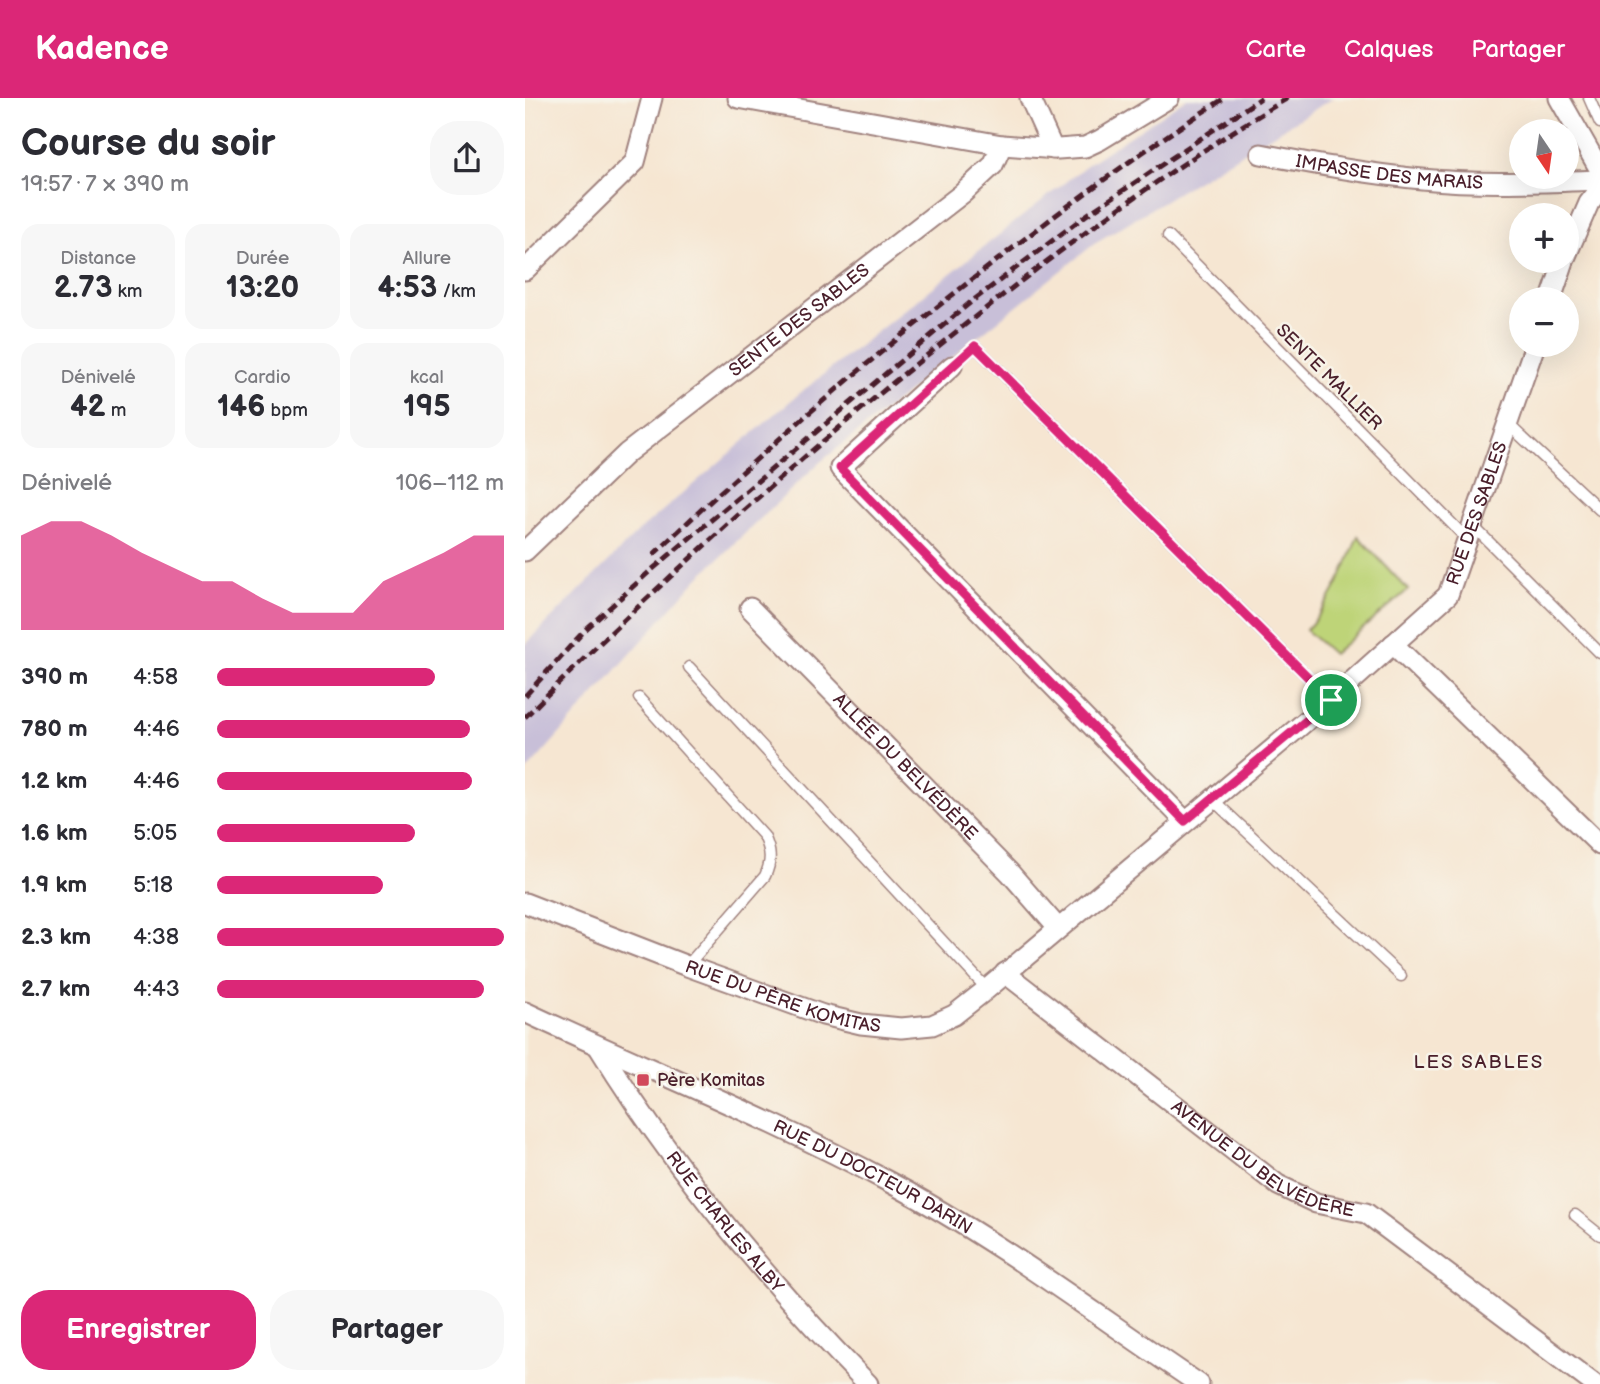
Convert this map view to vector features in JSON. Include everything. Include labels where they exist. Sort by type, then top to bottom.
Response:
[{"type":"street","points":[[525,270],[635,162],[652,98]]},
{"type":"street","points":[[738,98],[1002,145],[1053,149],[1085,146],[1100,141],[1169,98]]},
{"type":"street","points":[[1030,98],[1053,149]]},
{"type":"street","points":[[1559,98],[1600,170]]},
{"type":"street","name":"SENTE DES SABLES","points":[[525,551],[627,453],[963,193],[993,164],[1002,145]]},
{"type":"street","name":"IMPASSE DES MARAIS","points":[[1261,154],[1342,170],[1423,179],[1508,183],[1600,180]]},
{"type":"street","points":[[1579,226],[1589,203],[1600,189]]},
{"type":"street","name":"RUE DES SABLES","points":[[1029,953],[1331,700],[1448,595],[1531,357]]},
{"type":"street","points":[[952,366],[840,468],[1185,821]]},
{"type":"street","name":"ALLÉE DU BELVÉDÈRE","points":[[750,608],[1010,873],[1057,927]]},
{"type":"street","points":[[1393,644],[1600,845]]},
{"type":"street","name":"RUE DU PÈRE KOMITAS","points":[[525,903],[823,1015],[882,1027],[916,1028],[944,1021],[1029,953]]},
{"type":"street","name":"AVENUE DU BELVÉDÈRE","points":[[1005,973],[1278,1185],[1316,1203],[1366,1213],[1594,1384]]},
{"type":"street","name":"RUE DU DOCTEUR DARIN","points":[[525,1012],[759,1115],[891,1183],[1021,1261],[1199,1384]]},
{"type":"street","name":"RUE CHARLES ALBY","points":[[598,1046],[633,1104],[744,1246],[827,1343],[868,1384]]},
{"type":"lane","points":[[1589,98],[1600,123]]},
{"type":"lane","name":"SENTE MALLIER","points":[[1168,236],[1470,533],[1600,653]]},
{"type":"lane","points":[[952,366],[975,346],[1331,700]]},
{"type":"lane","points":[[1508,424],[1600,510]]},
{"type":"lane","points":[[689,667],[987,989]]},
{"type":"lane","points":[[639,698],[764,836],[770,850],[771,864],[765,876],[687,966]]},
{"type":"lane","points":[[1212,799],[1401,976]]},
{"type":"lane","points":[[1575,1215],[1600,1235]]},
{"type":"shaded area","points":[[1187,98],[1333,98],[1098,241],[819,463],[696,580],[525,773],[525,645],[640,530],[794,398],[1088,164]]},
{"type":"green space","points":[[1358,536],[1408,590],[1333,654],[1306,630],[1330,598]]},
{"type":"railway","points":[[653,555],[779,439],[910,329],[1083,195],[1225,98]]},
{"type":"railway","points":[[525,696],[585,630],[648,573],[971,302],[1085,216],[1261,98]]},
{"type":"railway","points":[[525,717],[622,622],[721,531],[822,442],[926,356],[1103,220],[1194,157],[1288,98]]},
{"type":"place","name":"Père Komitas","points":[[643,1080]]},
{"type":"district","name":"LES SABLES","points":[[1479,1062]]},
{"type":"route","points":[[975,346],[1331,700],[1185,821],[840,468],[975,346]]}]
